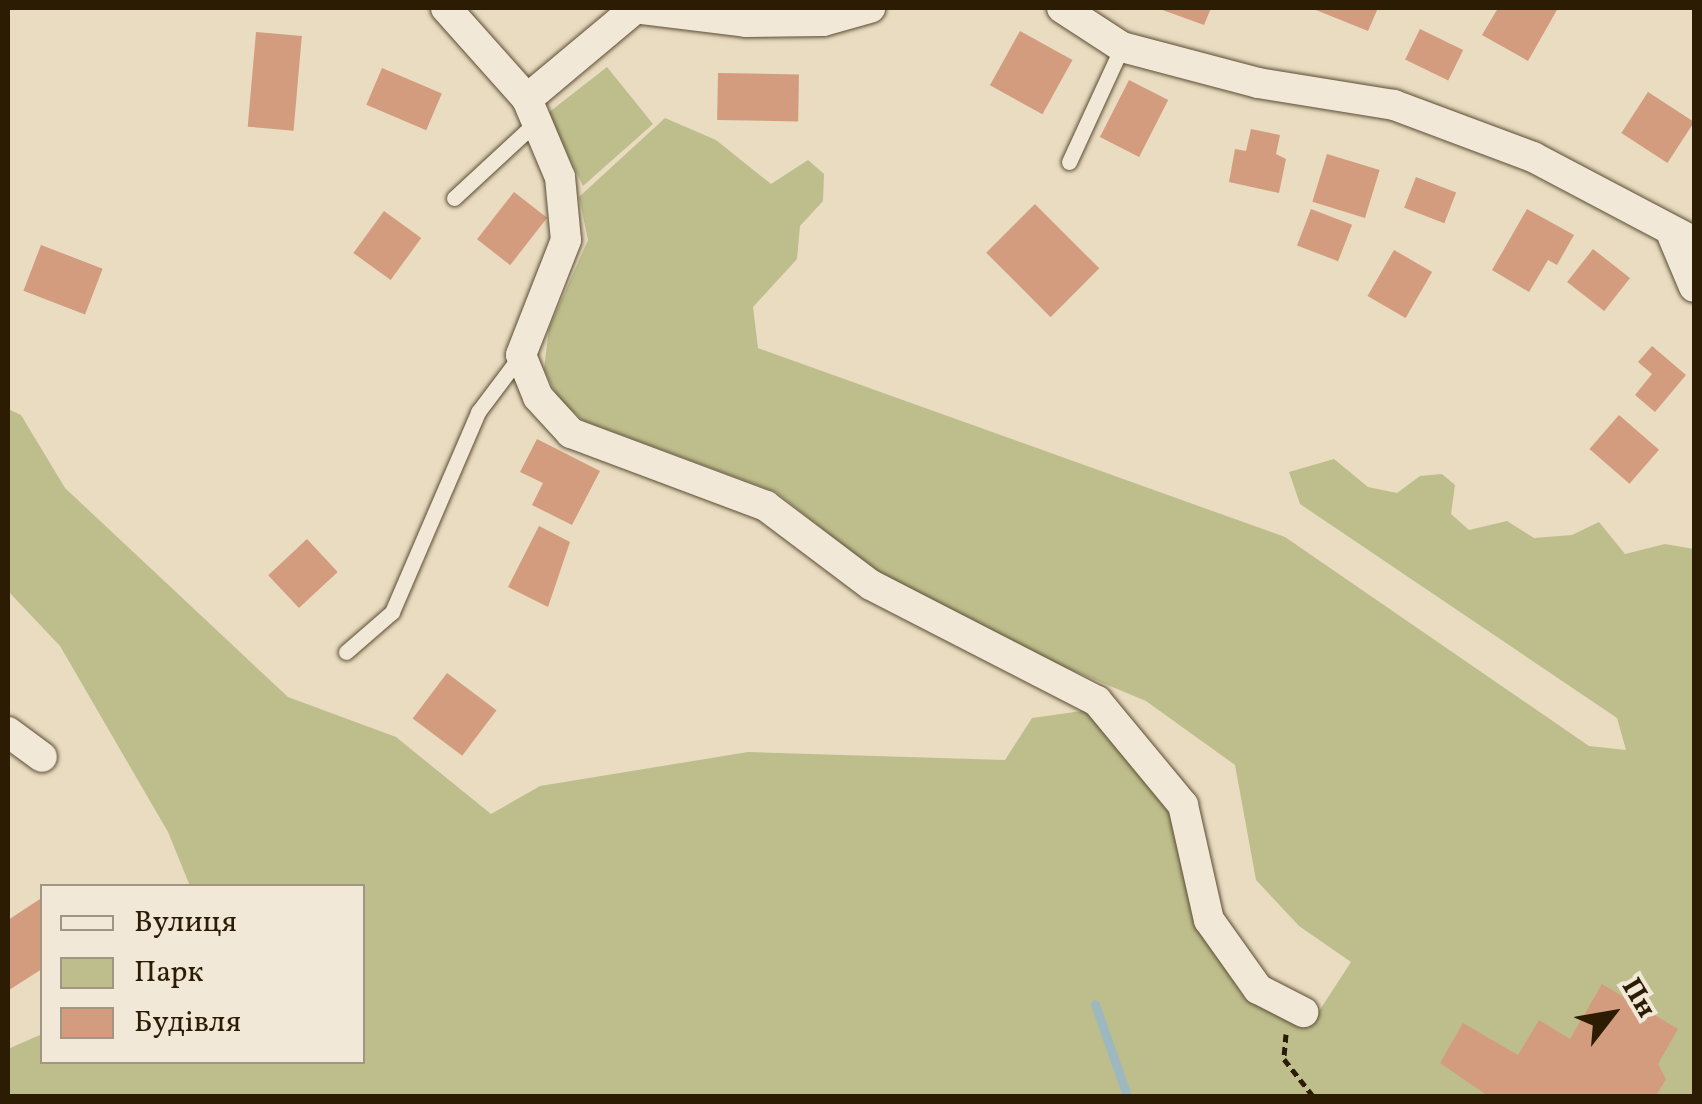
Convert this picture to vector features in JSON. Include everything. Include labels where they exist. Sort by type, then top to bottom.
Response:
[{"type":"street","points":[[446,8],[532,111],[560,177],[566,240],[522,355],[538,398],[571,433],[766,506],[871,585],[1097,702],[1183,805],[1209,920],[1258,989],[1295,1008]]},
{"type":"street","points":[[532,111],[636,8],[765,22],[823,21],[870,8]]},
{"type":"street","points":[[1062,8],[1122,48],[1258,82],[1394,105],[1533,157],[1684,240],[1694,287]]},
{"type":"street","points":[[8,732],[42,757]]},
{"type":"lane","points":[[1069,162],[1122,48]]},
{"type":"lane","points":[[454,198],[532,111]]},
{"type":"lane","points":[[346,652],[392,612],[478,412],[522,355]]},
{"type":"path","points":[[1295,1008],[1284,1058],[1313,1096]]},
{"type":"green space","points":[[607,67],[653,124],[583,186],[548,113]]},
{"type":"green space","points":[[665,118],[716,140],[771,184],[808,160],[824,174],[823,201],[800,226],[797,259],[753,307],[758,348],[1285,537],[1589,746],[1626,750],[1617,718],[1300,504],[1289,472],[1334,459],[1368,487],[1397,493],[1420,476],[1442,474],[1455,485],[1451,514],[1469,530],[1507,521],[1534,538],[1572,535],[1599,522],[1625,554],[1665,544],[1694,549],[1694,1096],[8,1096],[8,1049],[40,1035],[40,1064],[365,1064],[365,884],[189,884],[168,832],[60,646],[8,591],[8,409],[21,415],[65,488],[288,697],[396,737],[491,814],[540,786],[748,752],[1005,760],[1032,718],[1089,710],[1171,811],[1198,927],[1245,999],[1308,1028],[1351,962],[1299,926],[1256,880],[1235,765],[1146,701],[1021,649],[881,575],[776,492],[584,421],[558,398],[544,369],[549,328],[588,240],[579,197]]},
{"type":"building","points":[[1157,8],[1211,8],[1204,25]]},
{"type":"building","points":[[1311,8],[1378,8],[1368,31]]},
{"type":"building","points":[[1498,8],[1558,8],[1528,61],[1482,35]]},
{"type":"building","points":[[1420,29],[1463,50],[1448,81],[1405,60]]},
{"type":"building","points":[[1020,31],[1072,60],[1042,114],[990,85]]},
{"type":"building","points":[[256,32],[302,36],[294,131],[248,127]]},
{"type":"building","points":[[382,68],[442,93],[426,130],[366,105]]},
{"type":"building","points":[[718,73],[799,74],[798,121],[717,120]]},
{"type":"building","points":[[1129,80],[1168,100],[1139,157],[1100,137]]},
{"type":"building","points":[[1648,92],[1694,122],[1667,163],[1621,133]]},
{"type":"building","points":[[1251,129],[1280,135],[1276,154],[1286,159],[1279,193],[1229,182],[1235,149],[1246,151]]},
{"type":"building","points":[[1327,154],[1380,170],[1365,218],[1312,202]]},
{"type":"building","points":[[1416,177],[1456,192],[1444,223],[1404,208]]},
{"type":"building","points":[[514,192],[547,218],[510,265],[477,239]]},
{"type":"building","points":[[1035,204],[1099,268],[1051,317],[986,253]]},
{"type":"building","points":[[1311,209],[1352,225],[1338,261],[1297,245]]},
{"type":"building","points":[[1527,209],[1574,235],[1557,265],[1548,260],[1529,292],[1492,270]]},
{"type":"building","points":[[384,211],[421,238],[391,280],[353,253]]},
{"type":"building","points":[[41,245],[103,269],[85,314],[23,291]]},
{"type":"building","points":[[1593,249],[1630,278],[1604,311],[1567,282]]},
{"type":"building","points":[[1394,250],[1432,272],[1406,318],[1368,296]]},
{"type":"building","points":[[1652,346],[1686,375],[1655,412],[1635,395],[1652,374],[1638,362]]},
{"type":"building","points":[[1619,415],[1659,450],[1629,484],[1589,449]]},
{"type":"building","points":[[537,439],[600,471],[572,525],[532,505],[543,483],[520,472]]},
{"type":"building","points":[[539,526],[570,542],[548,607],[508,587]]},
{"type":"building","points":[[307,539],[338,572],[299,608],[268,575]]},
{"type":"building","points":[[447,673],[497,710],[462,756],[413,719]]},
{"type":"building","points":[[40,899],[40,970],[9,990],[8,920]]},
{"type":"building","points":[[1602,984],[1678,1029],[1658,1064],[1666,1079],[1656,1096],[1488,1096],[1440,1063],[1463,1023],[1518,1055],[1539,1020],[1570,1039]]},
{"type":"waterway","points":[[1095,1004],[1127,1096]]}]
